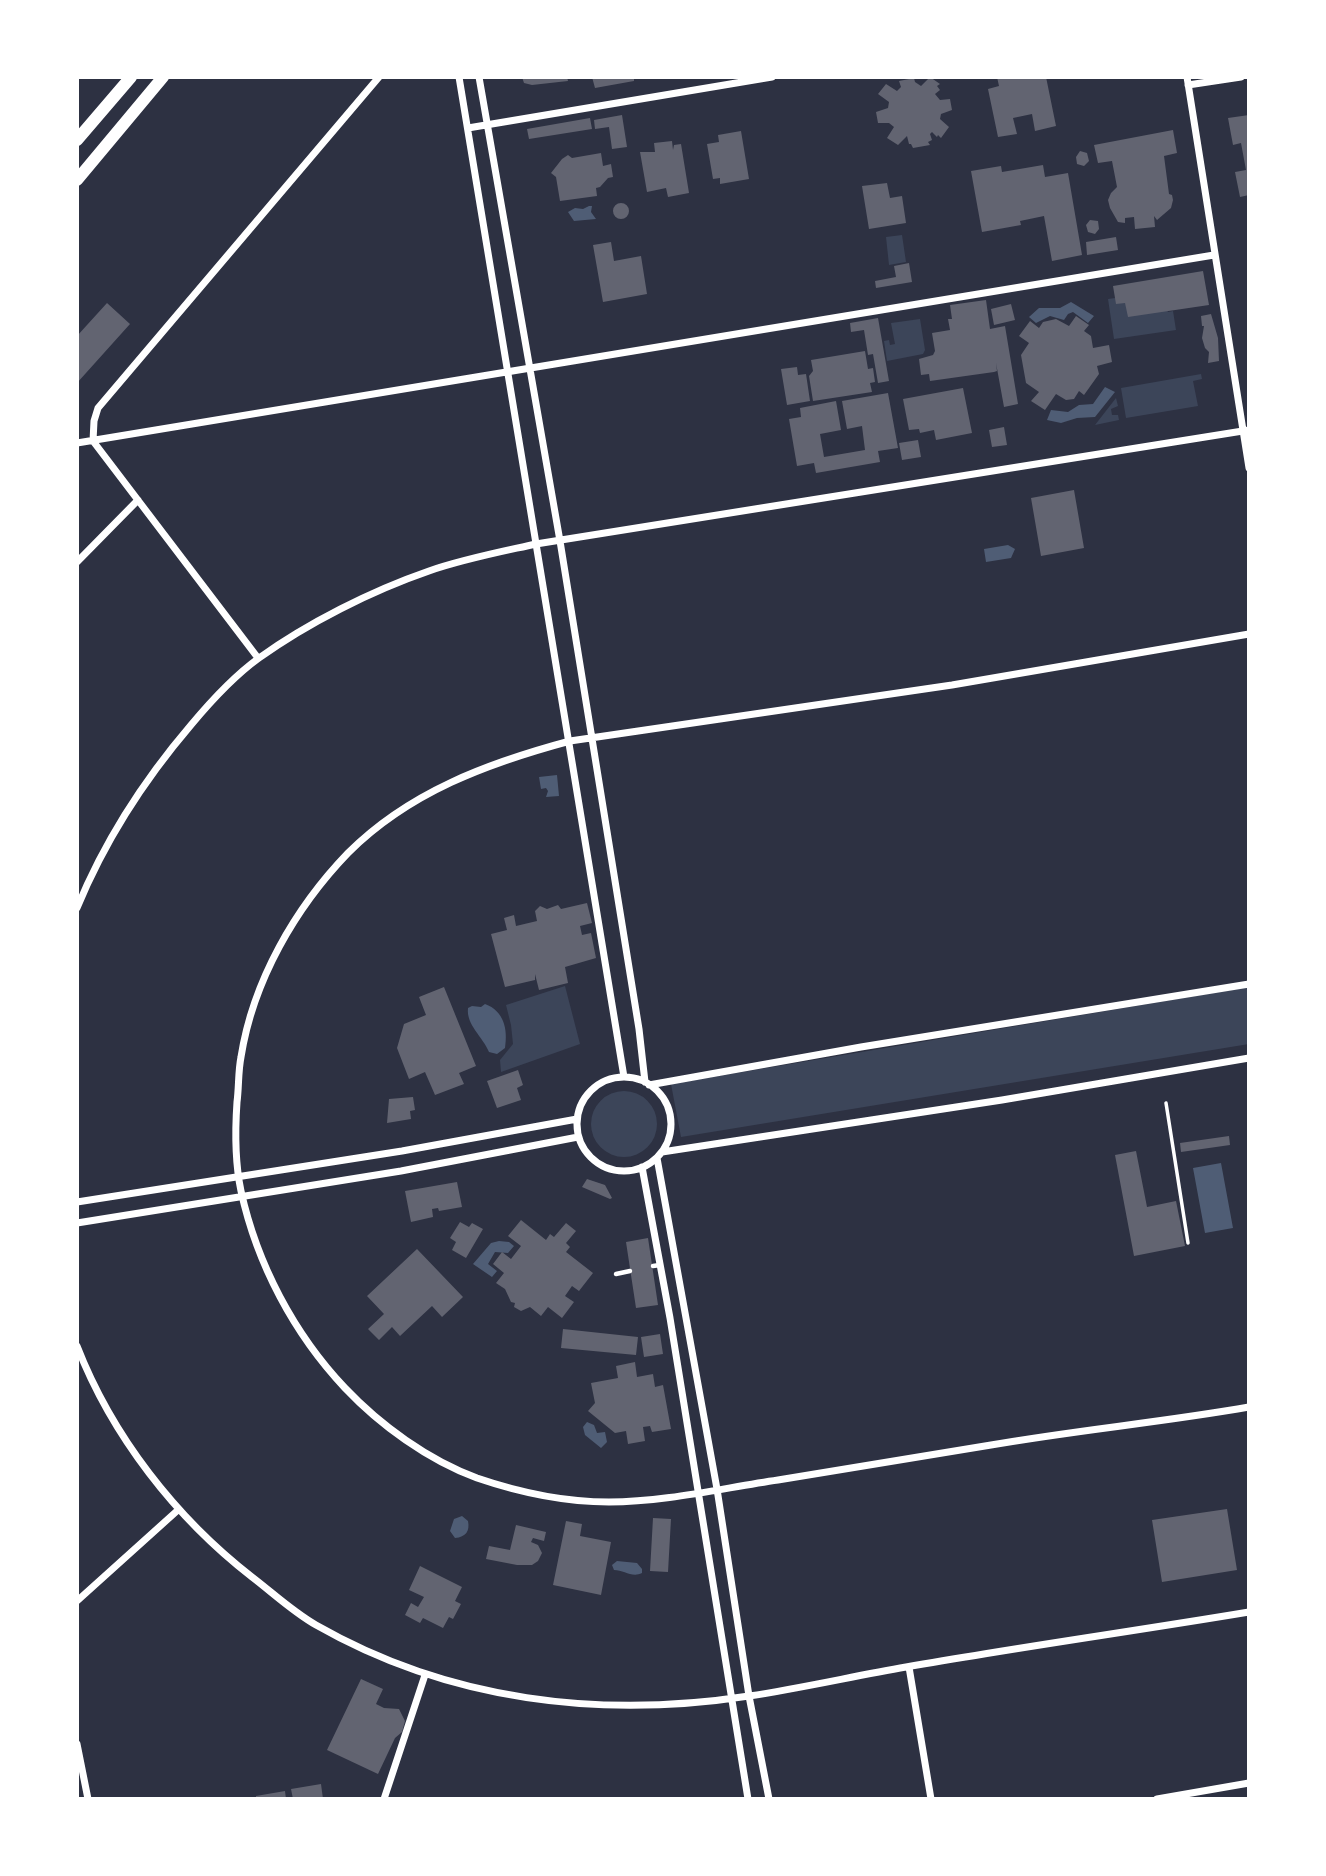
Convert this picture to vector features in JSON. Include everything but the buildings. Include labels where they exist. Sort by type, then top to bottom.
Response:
[{"type":"main road","points":[[77,140],[131,77]]},
{"type":"main road","points":[[77,180],[163,77]]},
{"type":"street","points":[[258,659],[93,441],[94,421],[98,408],[379,77]]},
{"type":"street","points":[[459,77],[624,1077]]},
{"type":"street","points":[[479,77],[560,541],[647,1084]]},
{"type":"street","points":[[468,128],[772,77]]},
{"type":"street","points":[[1241,77],[1187,81],[1214,255],[1246,430],[1249,468]]},
{"type":"street","points":[[77,443],[1214,255]]},
{"type":"street","points":[[77,908],[90,877],[127,810],[159,762],[211,701],[258,659],[378,591],[430,571],[536,544],[1246,430]]},
{"type":"street","points":[[77,562],[138,500]]},
{"type":"street","points":[[1249,634],[952,685],[570,741],[511,757],[444,785],[388,818],[350,851],[320,885],[280,946],[253,1007],[241,1058],[236,1122],[238,1175],[242,1195],[261,1254],[291,1320],[326,1368],[364,1408],[408,1441],[440,1461],[476,1478],[532,1493],[587,1502],[614,1503],[699,1493],[1033,1438],[1249,1407]]},
{"type":"street","points":[[647,1084],[1249,984]]},
{"type":"street","points":[[659,1155],[1249,1058]]},
{"type":"street","points":[[624,1077],[647,1084],[658,1092],[667,1105],[671,1121],[669,1137],[659,1155],[642,1167],[620,1171],[602,1166],[587,1154],[578,1137],[577,1119],[582,1102],[592,1089],[607,1080],[624,1077]]},
{"type":"street","points":[[77,1202],[402,1151],[577,1119]]},
{"type":"street","points":[[77,1223],[401,1171],[578,1137]]},
{"type":"street","points":[[659,1155],[717,1489],[749,1696],[769,1799]]},
{"type":"street","points":[[642,1167],[656,1266],[699,1493],[748,1799]]},
{"type":"street","points":[[77,1346],[120,1429],[178,1510],[231,1561],[315,1625],[425,1675],[455,1684],[528,1698],[606,1706],[731,1698],[1249,1612]]},
{"type":"street","points":[[77,1601],[178,1510]]},
{"type":"street","points":[[909,1667],[931,1799]]},
{"type":"street","points":[[384,1799],[425,1675]]},
{"type":"street","points":[[77,1744],[88,1799]]},
{"type":"street","points":[[1157,1799],[1249,1783]]},
{"type":"lane","points":[[616,1274],[630,1270]]},
{"type":"path","points":[[1166,1103],[1188,1243]]},
{"type":"shaded area","points":[[592,206],[591,212],[596,219],[574,221],[568,212],[575,208],[583,209]]},
{"type":"shaded area","points":[[902,235],[906,262],[889,265],[886,237]]},
{"type":"shaded area","points":[[1115,298],[1125,303],[1173,311],[1176,330],[1114,339],[1108,299]]},
{"type":"shaded area","points":[[1071,302],[1094,316],[1088,323],[1073,312],[1064,320],[1050,316],[1036,323],[1029,317],[1039,308],[1060,308]]},
{"type":"shaded area","points":[[920,319],[925,350],[923,354],[887,361],[884,341],[889,340],[890,345],[895,344],[891,323]]},
{"type":"shaded area","points":[[1201,374],[1202,379],[1193,381],[1198,406],[1126,418],[1121,388]]},
{"type":"shaded area","points":[[1105,387],[1115,392],[1095,417],[1077,418],[1061,423],[1047,420],[1051,410],[1068,412],[1079,405],[1093,404]]},
{"type":"shaded area","points":[[1116,398],[1118,406],[1111,409],[1112,415],[1118,415],[1119,420],[1095,425]]},
{"type":"shaded area","points":[[1008,545],[1015,549],[1011,558],[986,562],[984,549]]},
{"type":"shaded area","points":[[557,775],[559,796],[546,797],[548,791],[546,788],[541,789],[539,777]]},
{"type":"shaded area","points":[[565,986],[580,1044],[501,1072],[500,1060],[513,1044],[506,1005]]},
{"type":"shaded area","points":[[1249,987],[1249,1044],[681,1137],[671,1084]]},
{"type":"shaded area","points":[[485,1004],[497,1011],[505,1028],[505,1048],[497,1054],[489,1052],[468,1014],[468,1008]]},
{"type":"shaded area","points":[[624,1091],[637,1094],[647,1101],[654,1111],[657,1124],[654,1137],[647,1147],[637,1154],[624,1157],[611,1154],[601,1147],[594,1137],[591,1124],[594,1111],[601,1101],[611,1094]]},
{"type":"shaded area","points":[[1221,1163],[1233,1228],[1205,1233],[1193,1168]]},
{"type":"shaded area","points":[[509,1242],[514,1246],[508,1253],[495,1252],[488,1264],[497,1271],[492,1277],[473,1264],[491,1243]]},
{"type":"shaded area","points":[[587,1422],[594,1425],[597,1433],[605,1432],[607,1442],[601,1448],[585,1435],[583,1427]]},
{"type":"shaded area","points":[[462,1516],[468,1521],[468,1531],[455,1538],[450,1531],[454,1519]]},
{"type":"shaded area","points":[[617,1561],[637,1563],[642,1573],[635,1575],[614,1570],[612,1565]]}]
